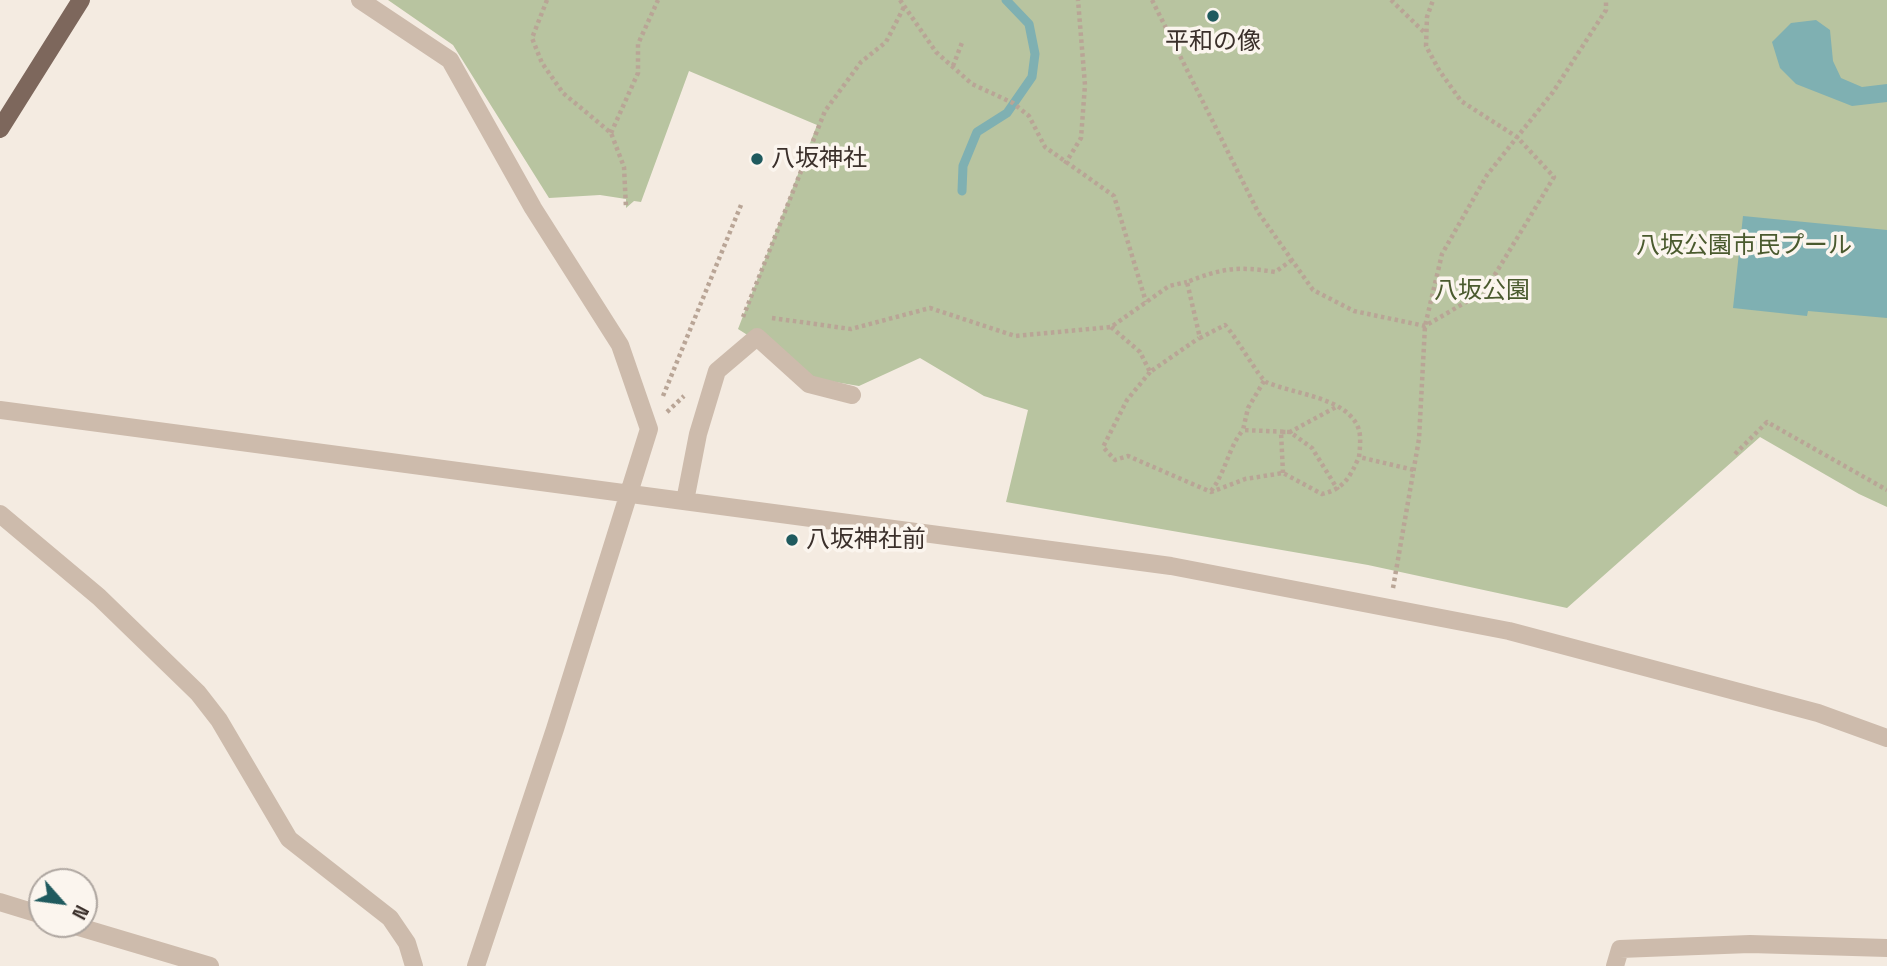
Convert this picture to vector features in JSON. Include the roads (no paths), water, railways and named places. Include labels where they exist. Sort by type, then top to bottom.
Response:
[{"type":"main road","points":[[0,129],[82,0]]},
{"type":"street","points":[[360,0],[427,42],[450,60],[533,208],[620,345],[649,429],[476,966]]},
{"type":"street","points":[[685,501],[698,434],[717,372],[757,337],[808,384],[852,395]]},
{"type":"street","points":[[0,410],[1144,562],[1389,606],[1579,650],[1818,713],[1887,737]]},
{"type":"street","points":[[0,514],[99,597],[198,694],[219,720],[289,839],[390,918],[407,943],[414,966]]},
{"type":"street","points":[[0,902],[28,911]]},
{"type":"street","points":[[98,933],[210,966]]},
{"type":"street","points":[[1615,966],[1620,949],[1750,944],[1887,948]]},
{"type":"water","points":[[1816,20],[1830,30],[1833,61],[1841,78],[1862,87],[1887,84],[1887,102],[1852,106],[1796,84],[1780,68],[1772,42],[1791,23]]},
{"type":"water","points":[[1743,216],[1887,230],[1887,318],[1808,311],[1807,316],[1733,308]]},
{"type":"waterway","points":[[962,191],[963,166],[977,132],[1007,113],[1032,77],[1035,54],[1029,24],[1006,0]]},
{"type":"place","name":"平和の像","points":[[1213,16]]},
{"type":"place","name":"八坂神社","points":[[757,159]]},
{"type":"place","name":"八坂神社前","points":[[792,540]]},
{"type":"park label","name":"八坂公園市民プール","points":[[1744,246]]},
{"type":"park label","name":"八坂公園","points":[[1482,291]]}]
